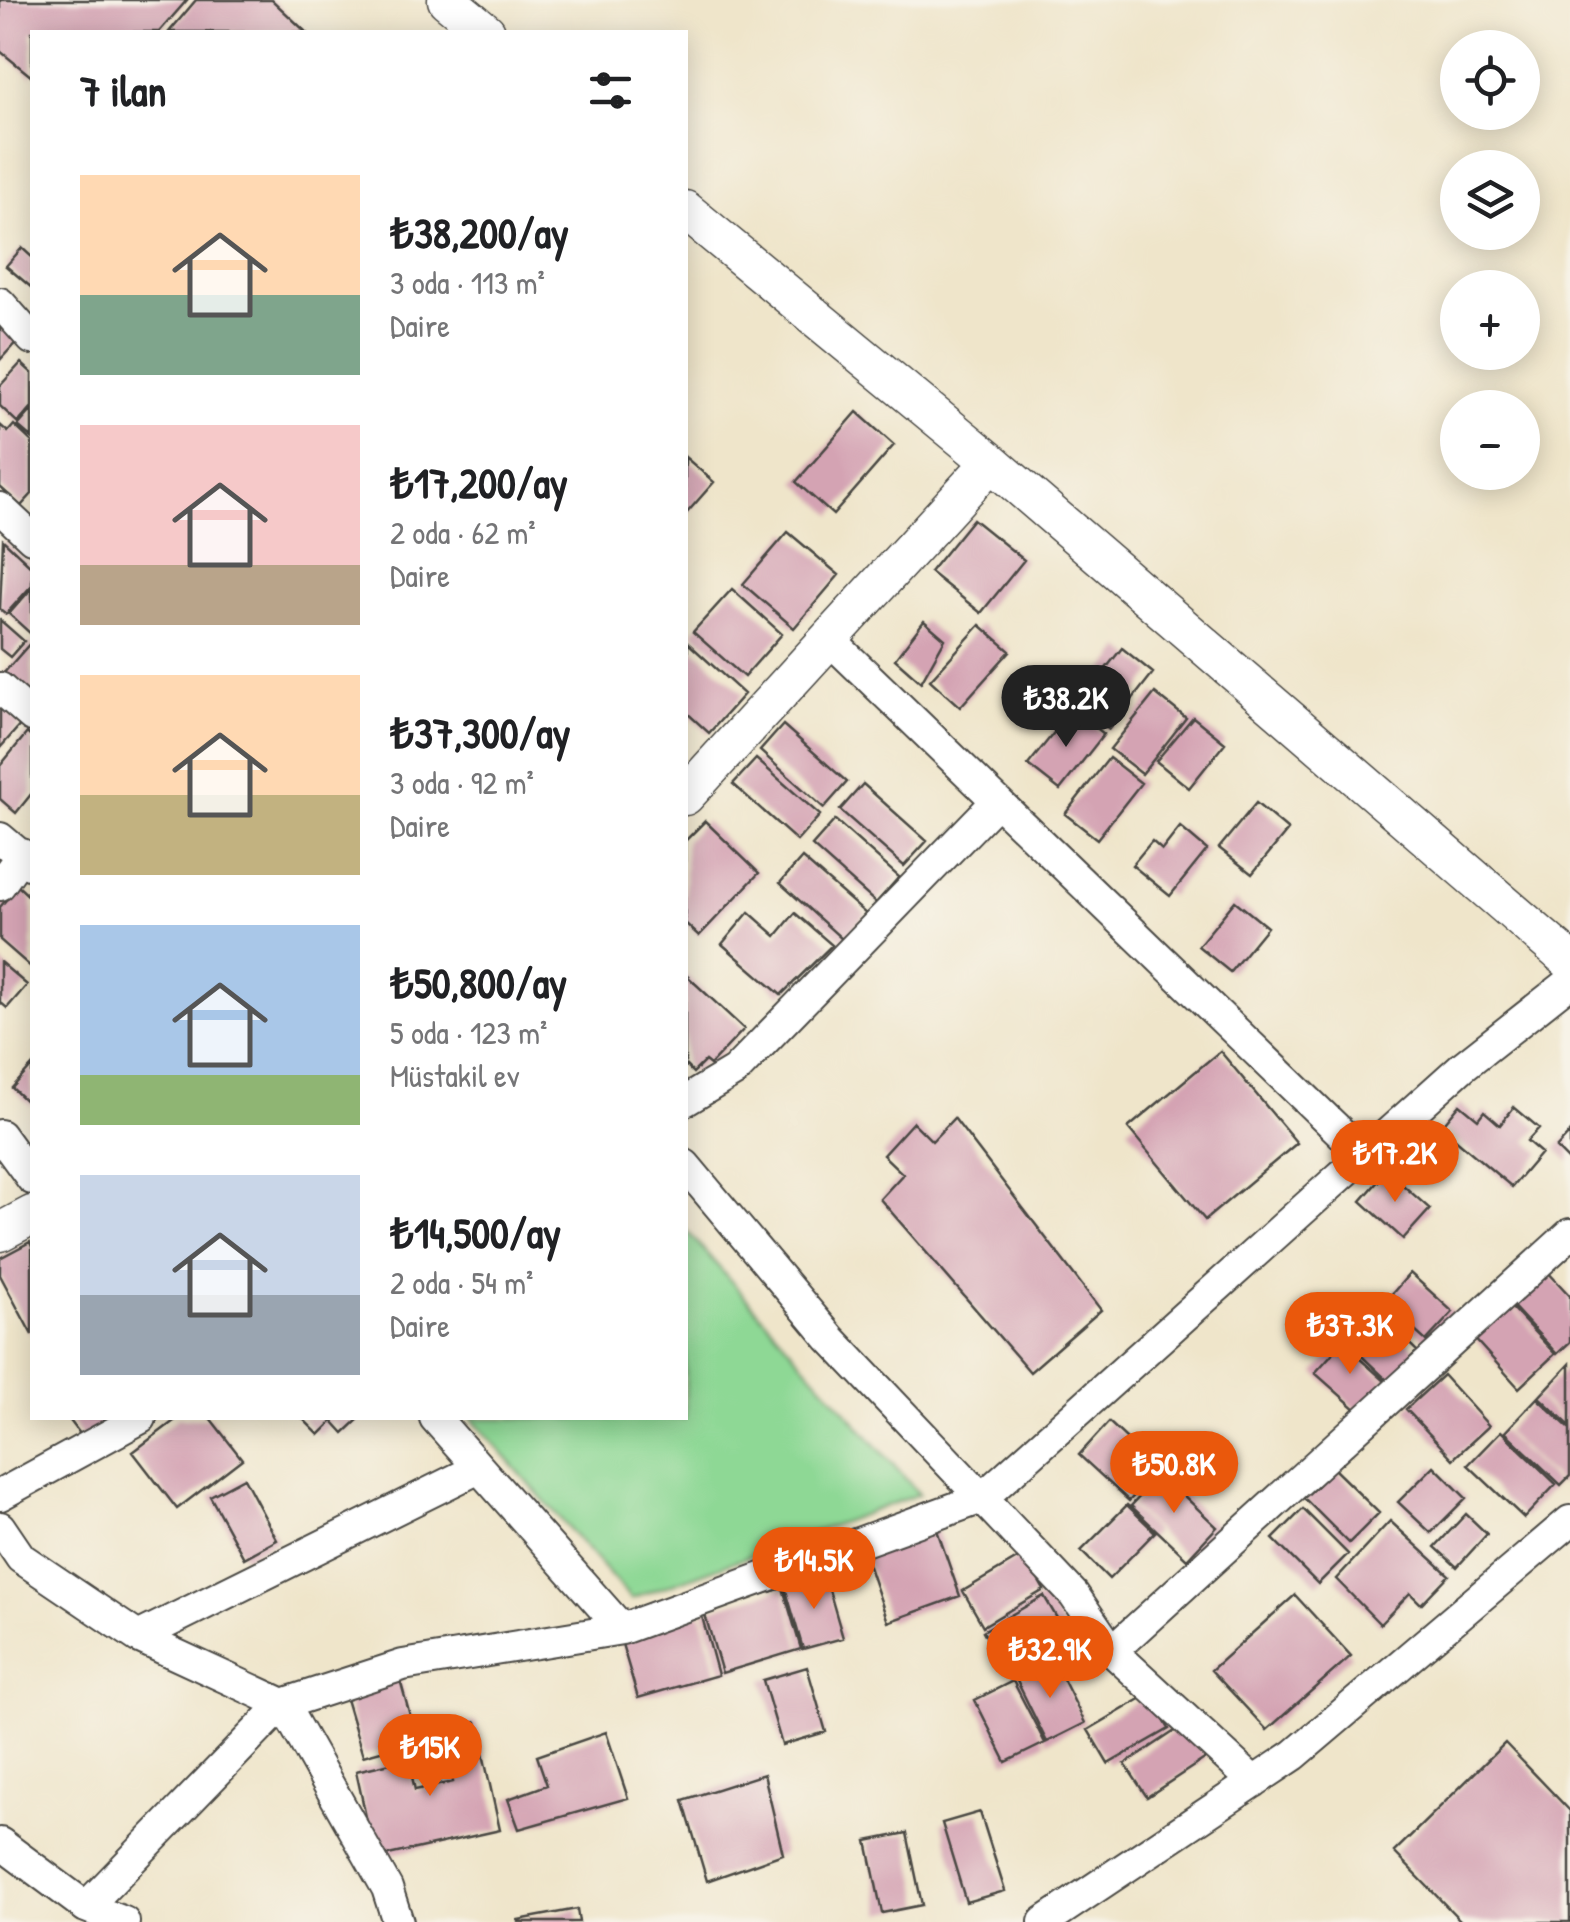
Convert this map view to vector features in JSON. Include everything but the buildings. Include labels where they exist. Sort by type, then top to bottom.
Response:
[{"type":"street","points":[[447,0],[484,30]]},
{"type":"street","points":[[688,212],[990,462],[1570,960]]},
{"type":"street","points":[[0,304],[30,337]]},
{"type":"street","points":[[688,793],[990,462]]},
{"type":"street","points":[[0,508],[30,536]]},
{"type":"street","points":[[828,638],[1364,1155]]},
{"type":"street","points":[[0,688],[30,714]]},
{"type":"street","points":[[688,1099],[735,1071],[998,801]]},
{"type":"street","points":[[0,885],[18,852]]},
{"type":"street","points":[[86,1907],[283,1704],[403,1665],[622,1629],[982,1498],[1462,1067],[1570,982]]},
{"type":"street","points":[[0,1134],[30,1175]]},
{"type":"street","points":[[688,1169],[830,1338],[1074,1595],[1112,1651],[1254,1782]]},
{"type":"street","points":[[0,1232],[30,1216]]},
{"type":"street","points":[[1112,1651],[1570,1234]]},
{"type":"street","points":[[0,1495],[137,1420]]},
{"type":"street","points":[[437,1420],[622,1629]]},
{"type":"street","points":[[138,1637],[479,1468]]},
{"type":"street","points":[[1044,1922],[1294,1755],[1570,1522]]},
{"type":"street","points":[[0,1527],[21,1558],[138,1637],[283,1704],[387,1888],[398,1922]]},
{"type":"street","points":[[0,1843],[86,1907],[124,1922]]},
{"type":"green space","points":[[688,1232],[919,1494],[631,1599],[473,1420],[688,1420]]}]
